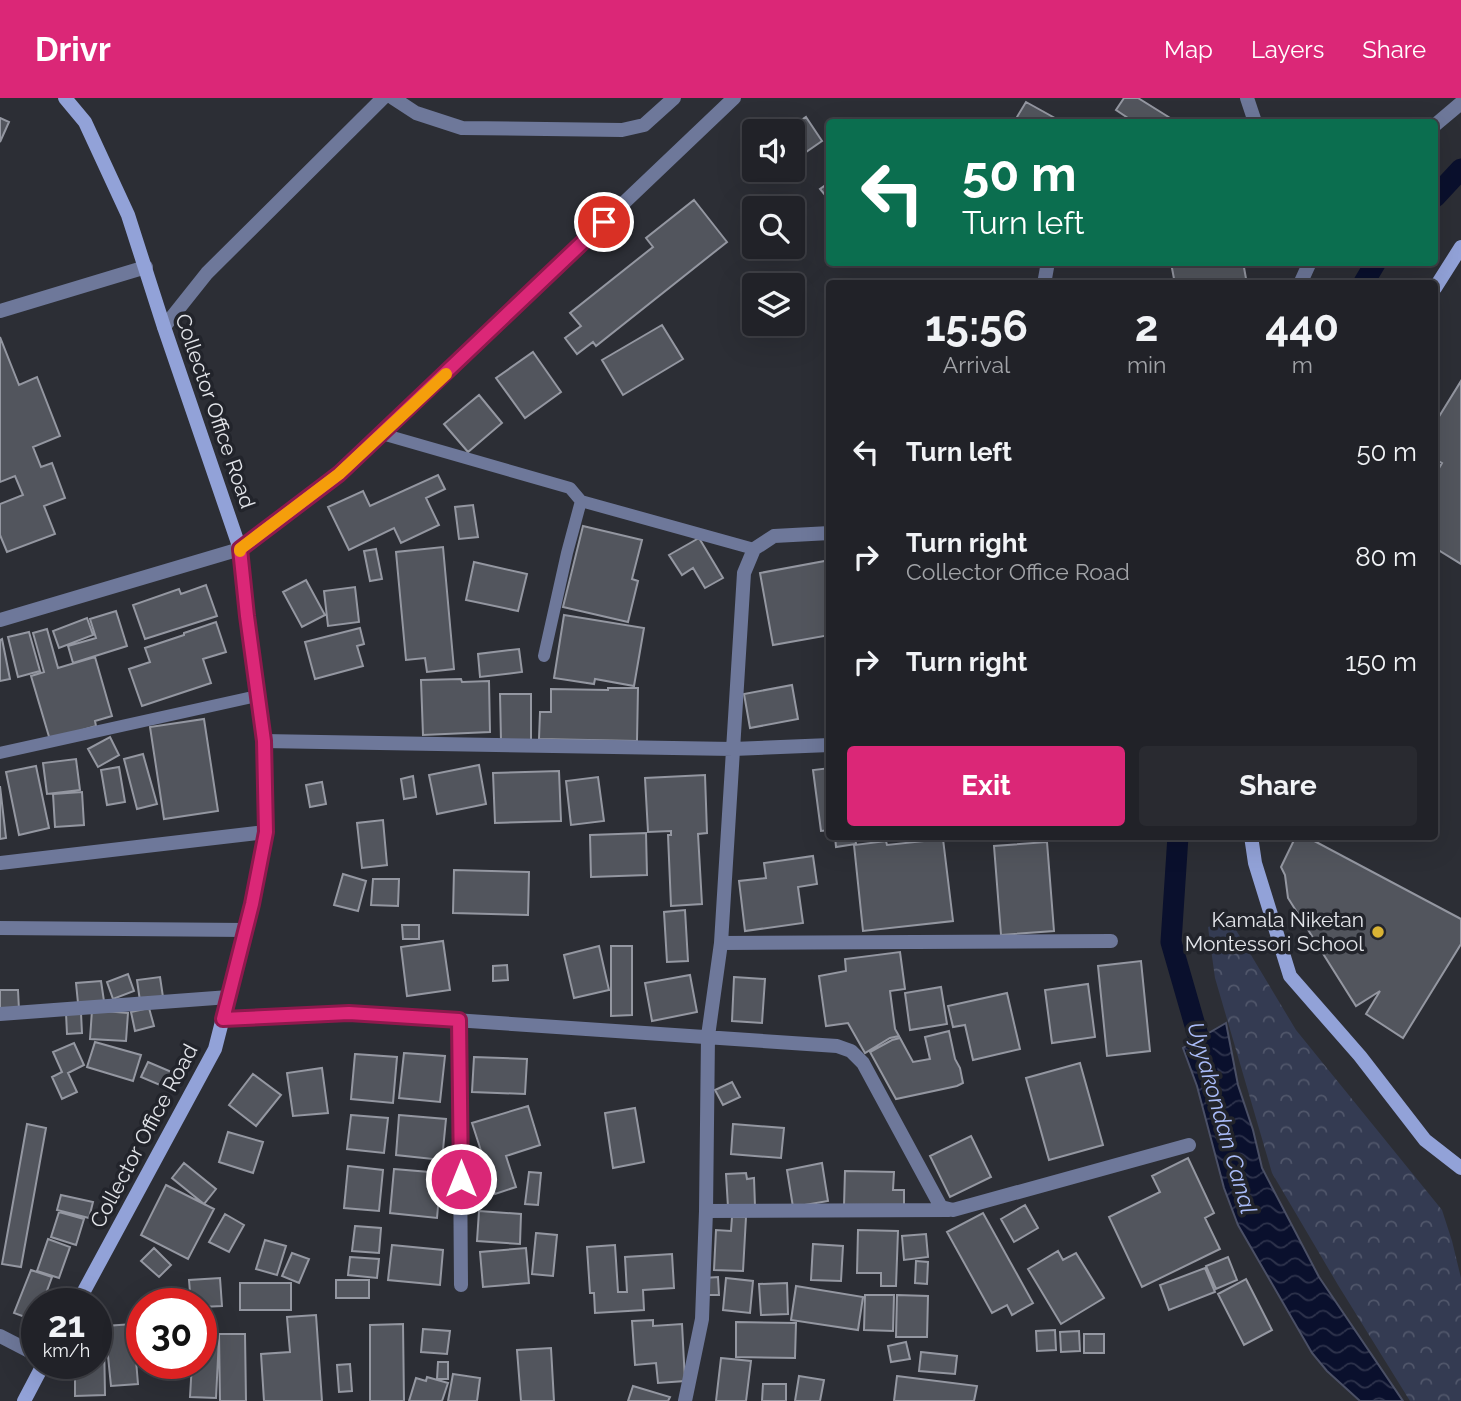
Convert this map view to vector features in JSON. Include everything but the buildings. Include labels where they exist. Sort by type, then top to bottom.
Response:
[{"type":"main road","name":"Collector Office Road","points":[[65,98],[85,122],[128,215],[240,549],[264,741],[266,832],[246,930],[215,1049],[86,1288]]},
{"type":"main road","points":[[1438,283],[1461,247]]},
{"type":"main road","points":[[1252,840],[1255,863],[1290,976],[1360,1056],[1425,1140],[1461,1168]]},
{"type":"main road","points":[[24,1401],[36,1379]]},
{"type":"street","points":[[164,327],[207,273],[383,98]]},
{"type":"street","points":[[393,98],[416,113],[462,128],[622,130],[644,125],[674,98]]},
{"type":"street","points":[[0,620],[240,549],[339,474],[734,98]]},
{"type":"street","points":[[1247,98],[1254,119]]},
{"type":"street","points":[[1438,122],[1461,103]]},
{"type":"street","points":[[0,312],[146,267]]},
{"type":"street","points":[[685,1401],[702,1319],[708,1036],[721,943],[744,573],[754,549],[774,536],[826,533]]},
{"type":"street","points":[[264,741],[733,749],[826,744]]},
{"type":"street","points":[[0,863],[266,832]]},
{"type":"street","points":[[0,928],[246,930]]},
{"type":"street","points":[[721,943],[1111,941]]},
{"type":"street","points":[[0,1014],[229,997]]},
{"type":"street","points":[[223,1019],[349,1013],[837,1046],[851,1051],[863,1063],[941,1207],[953,1210]]},
{"type":"street","points":[[459,1020],[461,1285]]},
{"type":"street","points":[[706,1210],[953,1210],[1189,1145]]},
{"type":"street","points":[[0,1336],[21,1347]]},
{"type":"lane","points":[[382,434],[570,488],[581,501],[754,549]]},
{"type":"lane","points":[[544,656],[581,501]]},
{"type":"lane","points":[[0,753],[257,696]]},
{"type":"green space","points":[[1230,920],[1296,1030],[1442,1210],[1461,1278],[1461,1401],[1410,1401],[1272,1173],[1215,978],[1208,927]]},
{"type":"water","points":[[1226,1023],[1238,1085],[1262,1168],[1319,1277],[1403,1401],[1360,1401],[1327,1371],[1312,1353],[1238,1225],[1224,1188],[1197,1086],[1183,1048]]},
{"type":"waterway","name":"Uyyakondan Canal","points":[[1438,194],[1461,169]]},
{"type":"waterway","name":"Uyyakondan Canal","points":[[1365,280],[1374,266]]},
{"type":"waterway","name":"Uyyakondan Canal","points":[[1178,840],[1171,942],[1207,1067]]},
{"type":"slow traffic","points":[[240,551],[339,474],[446,374]]},
{"type":"place","name":"Kamala Niketan Montessori School","points":[[1378,932]]},
{"type":"route","points":[[461,1179],[459,1020],[349,1013],[223,1019],[252,904],[266,832],[264,741],[240,549],[339,474],[604,222]]}]
